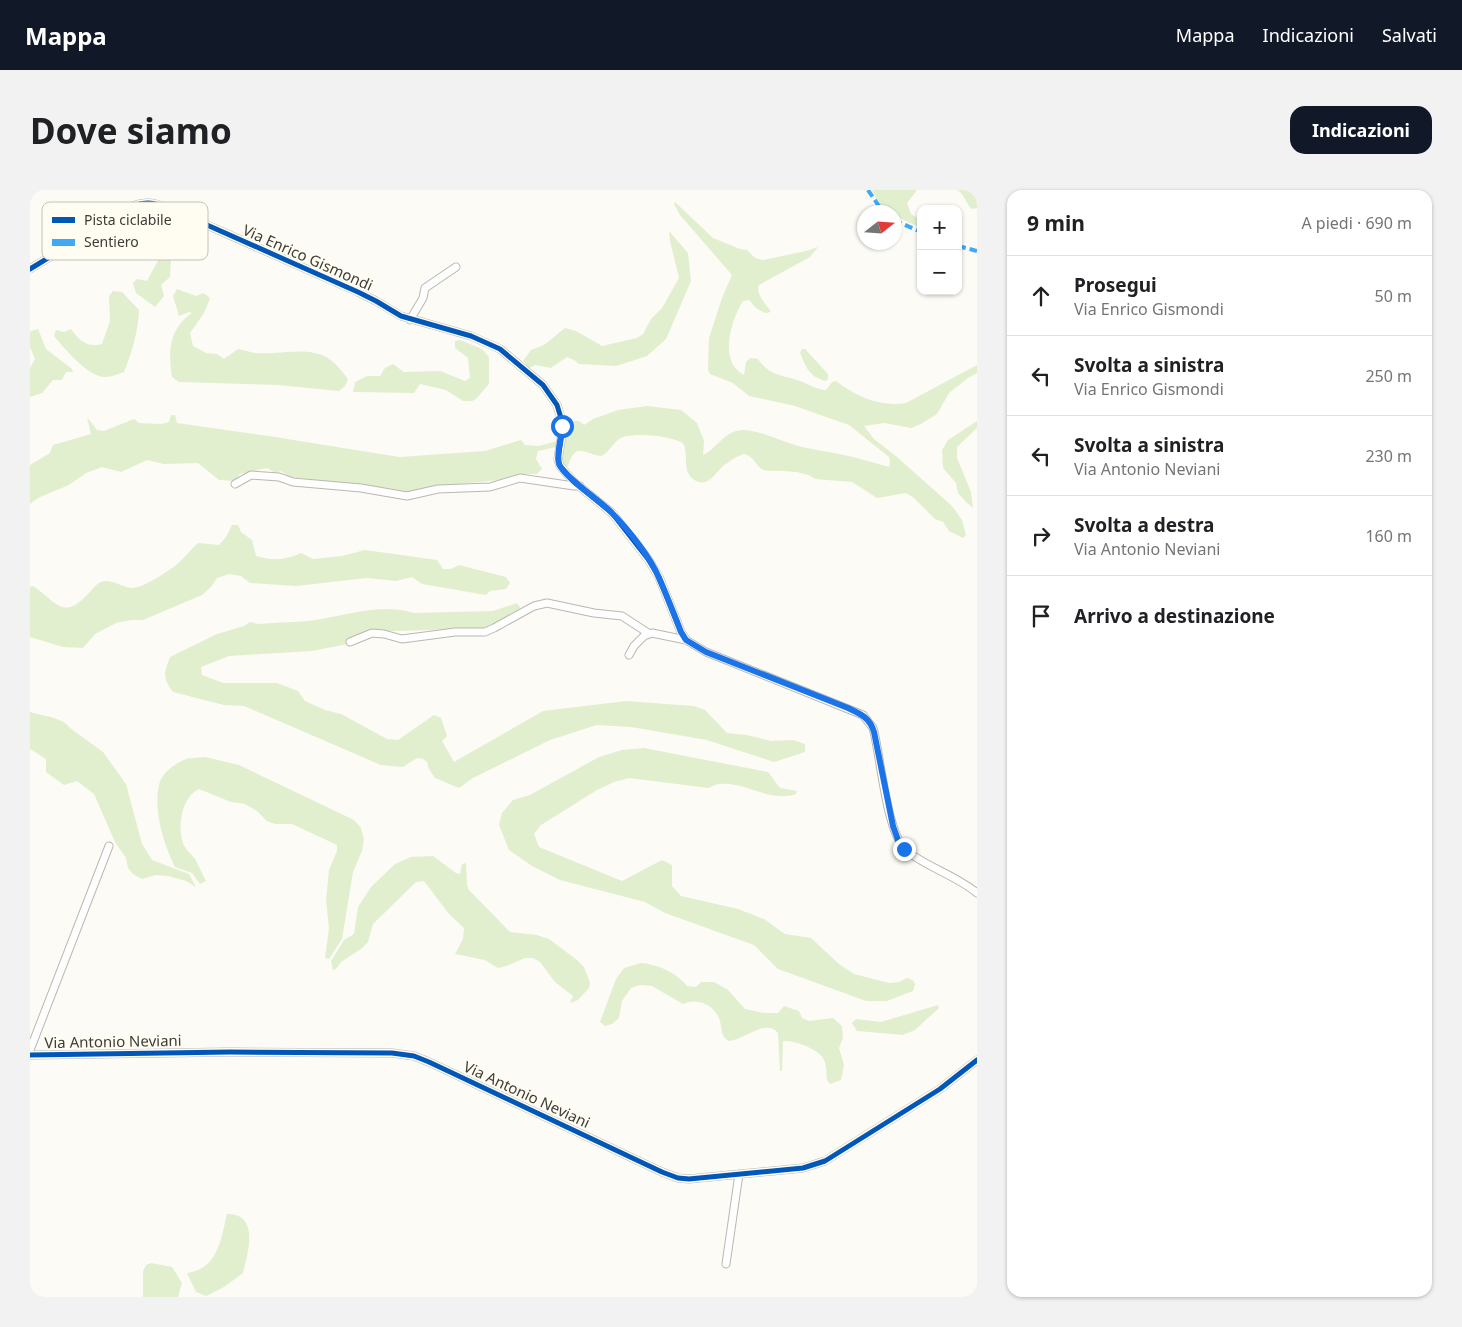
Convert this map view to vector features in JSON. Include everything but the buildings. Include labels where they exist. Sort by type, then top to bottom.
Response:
[{"type":"street","name":"Via Enrico Gismondi","points":[[208,225],[358,292],[376,301],[393,313],[410,320],[483,341],[500,349],[536,378],[553,399],[559,412],[562,426],[558,459],[560,465],[574,482],[612,513],[648,558],[659,578],[686,640]]},
{"type":"street","name":"Via Enrico Gismondi","points":[[30,269],[44,260]]},
{"type":"street","points":[[410,320],[423,298],[425,288],[456,267]]},
{"type":"street","points":[[235,484],[251,475],[279,477],[293,482],[361,488],[407,496],[438,489],[490,487],[520,478],[581,486]]},
{"type":"street","points":[[350,642],[372,634],[384,634],[402,639],[455,632],[485,632],[534,606],[547,603],[594,613],[622,616],[648,633],[686,640],[706,652],[848,708],[867,718],[874,732],[893,826],[899,842],[908,852],[977,893]]},
{"type":"street","points":[[629,655],[634,646],[648,633]]},
{"type":"street","points":[[30,1050],[84,903],[109,846]]},
{"type":"street","name":"Via Antonio Neviani","points":[[30,1055],[230,1052],[404,1054],[429,1062],[670,1176],[689,1179],[807,1167],[831,1159],[940,1089],[977,1060]]},
{"type":"street","points":[[726,1264],[739,1174]]},
{"type":"green space","points":[[872,190],[917,190],[907,203],[911,214],[917,218],[917,226],[902,219],[902,205],[881,205]]},
{"type":"green space","points":[[957,190],[977,190],[977,208],[972,209]]},
{"type":"green space","points":[[675,202],[713,238],[747,250],[755,258],[763,260],[818,247],[810,257],[759,285],[758,292],[771,312],[765,313],[756,308],[749,300],[743,301],[731,329],[729,351],[731,361],[736,369],[744,375],[746,362],[750,358],[758,359],[762,365],[772,372],[819,389],[826,390],[832,382],[836,381],[852,392],[869,400],[896,404],[906,403],[977,365],[977,373],[949,393],[937,414],[921,424],[911,428],[885,423],[864,426],[874,439],[952,506],[962,520],[966,535],[963,538],[949,531],[943,522],[935,519],[914,498],[906,493],[877,498],[852,482],[815,479],[796,472],[763,470],[750,457],[744,454],[724,465],[712,478],[705,482],[696,481],[688,473],[683,443],[661,437],[627,436],[621,438],[601,456],[577,451],[571,458],[568,466],[565,467],[561,459],[564,421],[579,421],[584,425],[593,419],[618,410],[647,406],[681,410],[697,423],[704,441],[703,455],[731,433],[742,430],[758,432],[801,447],[850,456],[889,467],[889,457],[849,425],[795,406],[749,396],[733,383],[710,374],[708,370],[709,338],[722,298],[732,275],[680,215],[674,204]]},
{"type":"green space","points":[[669,231],[688,253],[691,281],[666,339],[647,356],[616,366],[579,364],[567,357],[551,368],[535,365],[529,368],[523,361],[531,350],[544,345],[565,328],[576,331],[602,346],[637,338],[643,334],[651,319],[662,308],[679,278]]},
{"type":"green space","points":[[158,260],[171,260],[170,277],[161,285],[164,296],[155,307],[136,293],[133,283],[137,279],[147,281]]},
{"type":"green space","points":[[177,289],[196,296],[203,293],[210,299],[204,313],[190,333],[193,346],[206,353],[217,354],[224,359],[238,349],[255,353],[301,351],[318,354],[329,359],[340,369],[348,379],[345,386],[339,391],[278,385],[179,382],[172,377],[170,358],[172,341],[184,319],[192,313],[189,312],[179,316],[173,296]]},
{"type":"green space","points":[[113,291],[122,292],[139,310],[134,342],[124,372],[105,377],[98,376],[84,367],[54,336],[56,330],[64,332],[71,329],[77,337],[88,344],[102,344],[110,321],[109,296]]},
{"type":"green space","points":[[38,329],[46,349],[72,369],[73,372],[66,372],[62,380],[53,380],[42,393],[30,397],[30,368],[35,359],[30,347],[30,333]]},
{"type":"green space","points":[[460,340],[482,349],[489,357],[489,384],[472,401],[463,401],[446,390],[420,384],[414,393],[353,392],[355,382],[367,376],[380,376],[385,368],[393,364],[404,372],[440,371],[465,381],[470,378],[468,358],[455,348],[455,341]]},
{"type":"green space","points":[[802,349],[805,349],[828,374],[826,381],[816,377],[809,371],[800,353]]},
{"type":"green space","points":[[171,415],[175,415],[177,423],[399,457],[485,451],[521,440],[525,445],[539,446],[557,441],[556,447],[538,451],[536,459],[542,469],[537,474],[520,474],[498,480],[443,486],[406,493],[387,488],[290,477],[281,471],[275,473],[267,468],[240,474],[235,481],[219,480],[198,463],[164,464],[147,460],[121,472],[102,467],[86,473],[69,485],[38,498],[30,504],[30,465],[50,453],[53,445],[91,434],[87,417],[97,430],[104,431],[134,419],[139,423],[161,424],[169,422]]},
{"type":"green space","points":[[977,421],[977,428],[957,447],[957,458],[971,492],[973,508],[958,493],[956,483],[943,468],[942,450],[948,440]]},
{"type":"green space","points":[[232,525],[238,525],[241,532],[252,540],[256,556],[262,558],[279,559],[301,553],[313,559],[342,556],[365,550],[437,560],[443,569],[451,569],[459,565],[506,577],[510,583],[506,589],[490,591],[486,595],[422,584],[412,577],[396,581],[367,578],[296,586],[250,583],[241,576],[229,574],[217,578],[202,595],[143,620],[116,623],[95,634],[83,648],[63,647],[30,637],[30,587],[33,586],[59,606],[65,608],[78,603],[101,582],[108,581],[136,588],[154,580],[172,568],[198,543],[219,545],[226,537]]},
{"type":"green space","points":[[517,603],[521,609],[489,628],[475,631],[459,629],[379,631],[358,642],[312,651],[229,656],[201,667],[202,675],[223,683],[277,683],[298,691],[305,701],[325,710],[341,714],[387,739],[398,740],[434,715],[441,718],[447,736],[442,741],[454,762],[543,711],[626,701],[694,706],[705,710],[727,733],[747,735],[771,741],[793,740],[805,744],[805,752],[774,762],[707,740],[631,727],[597,725],[550,740],[473,778],[459,788],[435,778],[427,762],[423,759],[417,758],[403,767],[381,765],[244,706],[224,705],[173,692],[167,683],[165,675],[170,657],[217,634],[244,626],[250,622],[258,624],[306,621],[379,609],[403,610],[414,613],[493,611]]},
{"type":"green space","points":[[30,712],[62,721],[103,752],[126,784],[142,844],[152,860],[189,874],[196,887],[186,881],[168,876],[156,875],[142,879],[133,874],[128,868],[126,858],[115,842],[94,794],[77,781],[64,785],[46,772],[46,759],[30,749]]},
{"type":"green space","points":[[644,748],[768,772],[780,788],[797,791],[796,794],[777,796],[730,784],[719,784],[709,788],[629,778],[614,782],[597,790],[541,825],[534,834],[539,847],[622,881],[662,860],[672,865],[672,886],[681,896],[738,909],[764,919],[785,934],[811,938],[839,964],[854,974],[889,983],[899,982],[907,978],[913,980],[915,984],[913,991],[887,1001],[866,1001],[778,969],[754,945],[665,913],[645,902],[560,880],[532,866],[509,850],[499,825],[502,813],[513,800],[530,795],[599,757],[622,750]]},
{"type":"green space","points":[[205,757],[239,765],[354,820],[361,828],[364,839],[362,851],[353,872],[342,939],[329,959],[325,958],[329,928],[326,900],[329,870],[337,851],[337,845],[292,824],[275,824],[267,821],[257,811],[245,804],[231,802],[199,789],[188,798],[185,805],[182,813],[181,836],[184,845],[195,859],[206,881],[200,884],[192,873],[175,867],[167,848],[157,805],[160,781],[168,770],[184,760]]},
{"type":"green space","points":[[433,856],[460,874],[462,864],[466,863],[469,890],[510,932],[537,935],[549,939],[577,960],[584,967],[590,983],[589,988],[578,1000],[570,1003],[573,996],[555,982],[540,962],[533,958],[525,958],[498,968],[485,960],[455,954],[463,939],[464,928],[449,914],[424,881],[416,882],[373,924],[368,942],[333,970],[331,961],[344,940],[354,934],[358,907],[371,887],[395,864],[411,857]]},
{"type":"green space","points":[[641,963],[654,965],[666,970],[678,977],[687,986],[696,987],[701,982],[714,982],[728,990],[745,1009],[764,1013],[778,1013],[784,1006],[799,1011],[802,1018],[809,1021],[833,1018],[842,1026],[843,1038],[839,1048],[844,1065],[841,1080],[830,1084],[827,1080],[825,1062],[821,1055],[806,1046],[789,1041],[783,1041],[782,1071],[780,1071],[778,1033],[773,1029],[761,1029],[729,1041],[722,1033],[718,1016],[707,1005],[698,1002],[683,1004],[652,986],[640,985],[631,988],[622,1001],[619,1018],[612,1024],[605,1026],[600,1022],[616,979],[624,968]]},
{"type":"green space","points":[[938,1005],[939,1008],[915,1030],[903,1035],[857,1031],[852,1023],[856,1019],[881,1022]]},
{"type":"green space","points":[[227,1214],[244,1220],[248,1227],[249,1245],[243,1273],[224,1287],[206,1296],[196,1292],[187,1273],[205,1266],[212,1259],[220,1243]]},
{"type":"green space","points":[[151,1263],[172,1267],[182,1283],[178,1297],[143,1297],[143,1271],[146,1265]]},
{"type":"marked path","points":[[868,190],[878,205]]},
{"type":"marked path","points":[[902,224],[917,230]]},
{"type":"marked path","points":[[962,247],[977,251]]},
{"type":"cycle path","points":[[208,225],[358,292],[401,316],[471,336],[500,349],[543,385],[557,405],[561,418],[562,433],[558,459],[560,466],[574,482],[612,513],[648,559],[659,577],[686,640]]},
{"type":"cycle path","points":[[30,269],[45,260]]},
{"type":"cycle path","points":[[30,1055],[230,1052],[392,1053],[414,1056],[662,1172],[678,1178],[689,1179],[803,1168],[825,1161],[940,1089],[977,1060]]},
{"type":"route","points":[[562,426],[558,459],[560,466],[574,482],[612,513],[648,558],[655,569],[686,640],[706,652],[848,708],[869,720],[874,732],[893,826],[898,840],[904,849]]}]
